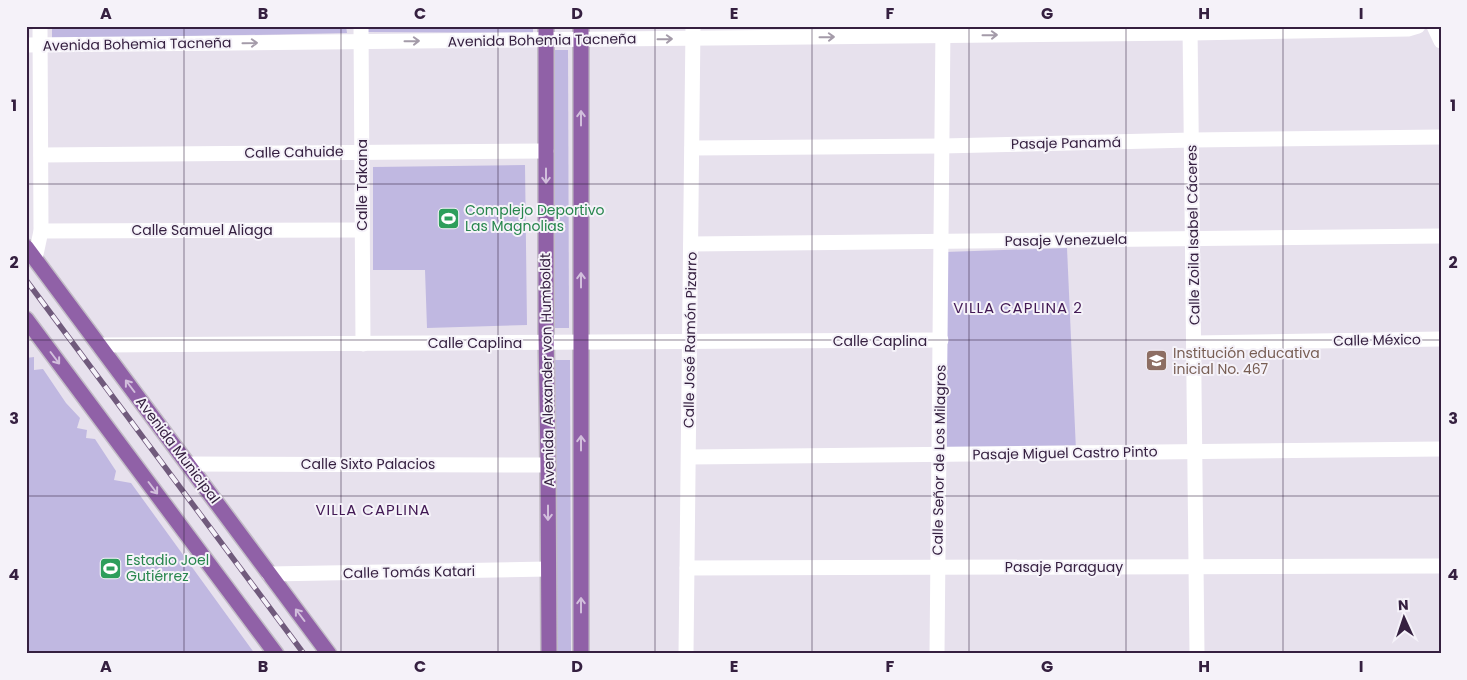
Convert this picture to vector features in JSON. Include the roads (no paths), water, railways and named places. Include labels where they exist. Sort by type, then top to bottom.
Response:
[{"type":"main road","name":"Avenida Alexander von Humboldt","points":[[546,33],[548,654]]},
{"type":"main road","points":[[581,33],[581,654]]},
{"type":"main road","name":"Avenida Municipal","points":[[31,253],[329,654]]},
{"type":"main road","points":[[26,319],[276,654]]},
{"type":"street","points":[[31,253],[41,231],[41,155],[33,45],[40,26]]},
{"type":"street","name":"Calle Takana","points":[[361,26],[363,344]]},
{"type":"street","name":"Avenida Bohemia Tacneña","points":[[33,45],[361,42],[546,33],[1408,29],[1418,26]]},
{"type":"street","points":[[1434,26],[1441,41]]},
{"type":"street","name":"Calle Zoila Isabel Cáceres","points":[[1191,30],[1197,654]]},
{"type":"street","name":"Calle Señor de Los Milagros","points":[[937,654],[943,31]]},
{"type":"street","name":"Calle José Ramón Pizarro","points":[[686,654],[693,32]]},
{"type":"street","name":"Pasaje Panamá","points":[[692,148],[942,146],[1441,137]]},
{"type":"street","name":"Calle Cahuide","points":[[41,155],[546,151]]},
{"type":"street","name":"Calle Samuel Aliaga","points":[[41,231],[362,230]]},
{"type":"street","name":"Pasaje Venezuela","points":[[691,244],[1441,236]]},
{"type":"street","name":"Calle México","points":[[1194,343],[1441,339]]},
{"type":"street","name":"Calle Caplina","points":[[100,345],[940,340]]},
{"type":"street","name":"Pasaje Miguel Castro Pinto","points":[[688,457],[1441,449]]},
{"type":"street","name":"Calle Sixto Palacios","points":[[188,464],[548,464]]},
{"type":"street","name":"Pasaje Paraguay","points":[[687,568],[1441,566]]},
{"type":"street","name":"Calle Tomás Katari","points":[[269,574],[548,569]]},
{"type":"railway","points":[[26,280],[304,654]]},
{"type":"place","name":"Complejo Deportivo Las Magnolias","points":[[449,218]]},
{"type":"place","name":"Institución educativa inicial No. 467","points":[[1157,361]]},
{"type":"place","name":"Estadio Joel Gutiérrez","points":[[110,568]]},
{"type":"district","name":"VILLA CAPLINA 2","points":[[1018,307]]},
{"type":"district","name":"VILLA CAPLINA","points":[[373,509]]}]
